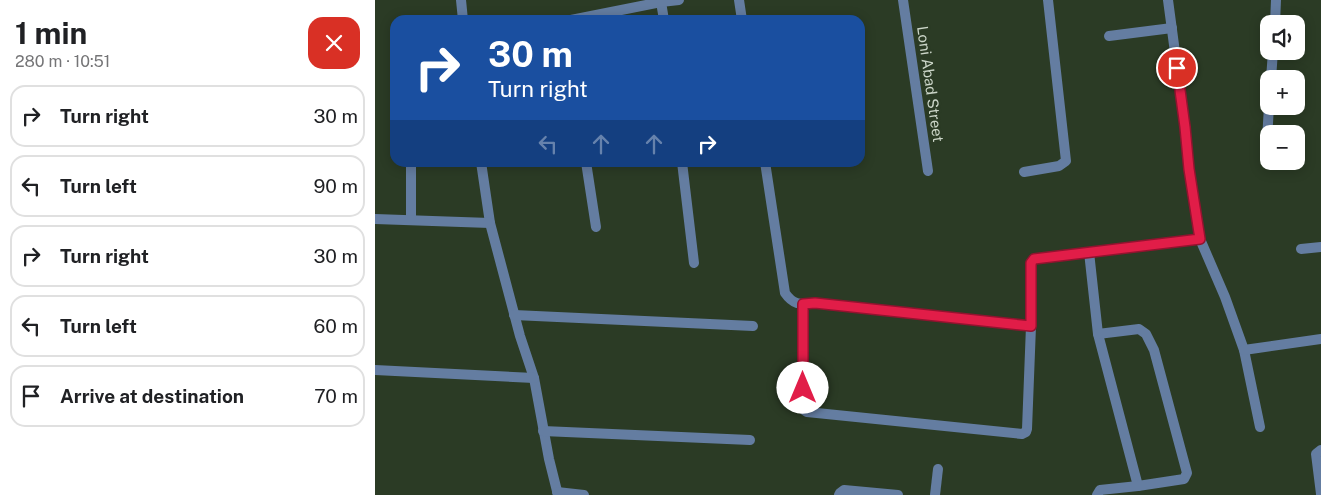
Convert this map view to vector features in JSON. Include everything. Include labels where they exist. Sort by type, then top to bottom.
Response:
[{"type":"street","points":[[461,0],[462,15]]},
{"type":"street","points":[[592,15],[644,3],[679,0]]},
{"type":"street","points":[[739,0],[741,15]]},
{"type":"street","name":"Loni Abad Street","points":[[903,0],[928,171]]},
{"type":"street","points":[[1024,172],[1059,166],[1066,161],[1048,0]]},
{"type":"street","points":[[1168,0],[1189,169],[1200,239],[1225,297],[1244,350],[1261,427]]},
{"type":"street","points":[[1275,15],[1276,0]]},
{"type":"street","points":[[661,2],[663,15]]},
{"type":"street","points":[[1109,36],[1172,28]]},
{"type":"street","points":[[411,167],[411,220]]},
{"type":"street","points":[[482,167],[490,223],[514,315],[534,378],[543,431],[558,494],[584,495]]},
{"type":"street","points":[[587,167],[596,228]]},
{"type":"street","points":[[683,167],[694,263]]},
{"type":"street","points":[[766,167],[785,293],[795,303],[815,303],[1031,326]]},
{"type":"street","points":[[375,219],[490,223]]},
{"type":"street","points":[[803,304],[803,406],[807,412],[1023,434],[1027,429],[1032,261],[1034,259],[1200,239]]},
{"type":"street","points":[[1301,249],[1321,247]]},
{"type":"street","points":[[1089,252],[1098,334],[1138,486]]},
{"type":"street","points":[[514,315],[753,326]]},
{"type":"street","points":[[1097,495],[1100,490],[1184,479],[1187,473],[1154,350],[1146,334],[1139,329],[1098,334]]},
{"type":"street","points":[[1244,350],[1321,339]]},
{"type":"street","points":[[375,370],[534,378]]},
{"type":"street","points":[[543,431],[750,440]]},
{"type":"street","points":[[1321,450],[1316,454],[1321,494]]},
{"type":"street","points":[[935,495],[938,469]]},
{"type":"street","points":[[839,495],[844,490],[898,495]]},
{"type":"route","points":[[803,388],[803,304],[815,303],[1031,326],[1031,263],[1034,259],[1200,239],[1189,169],[1177,68]]}]
